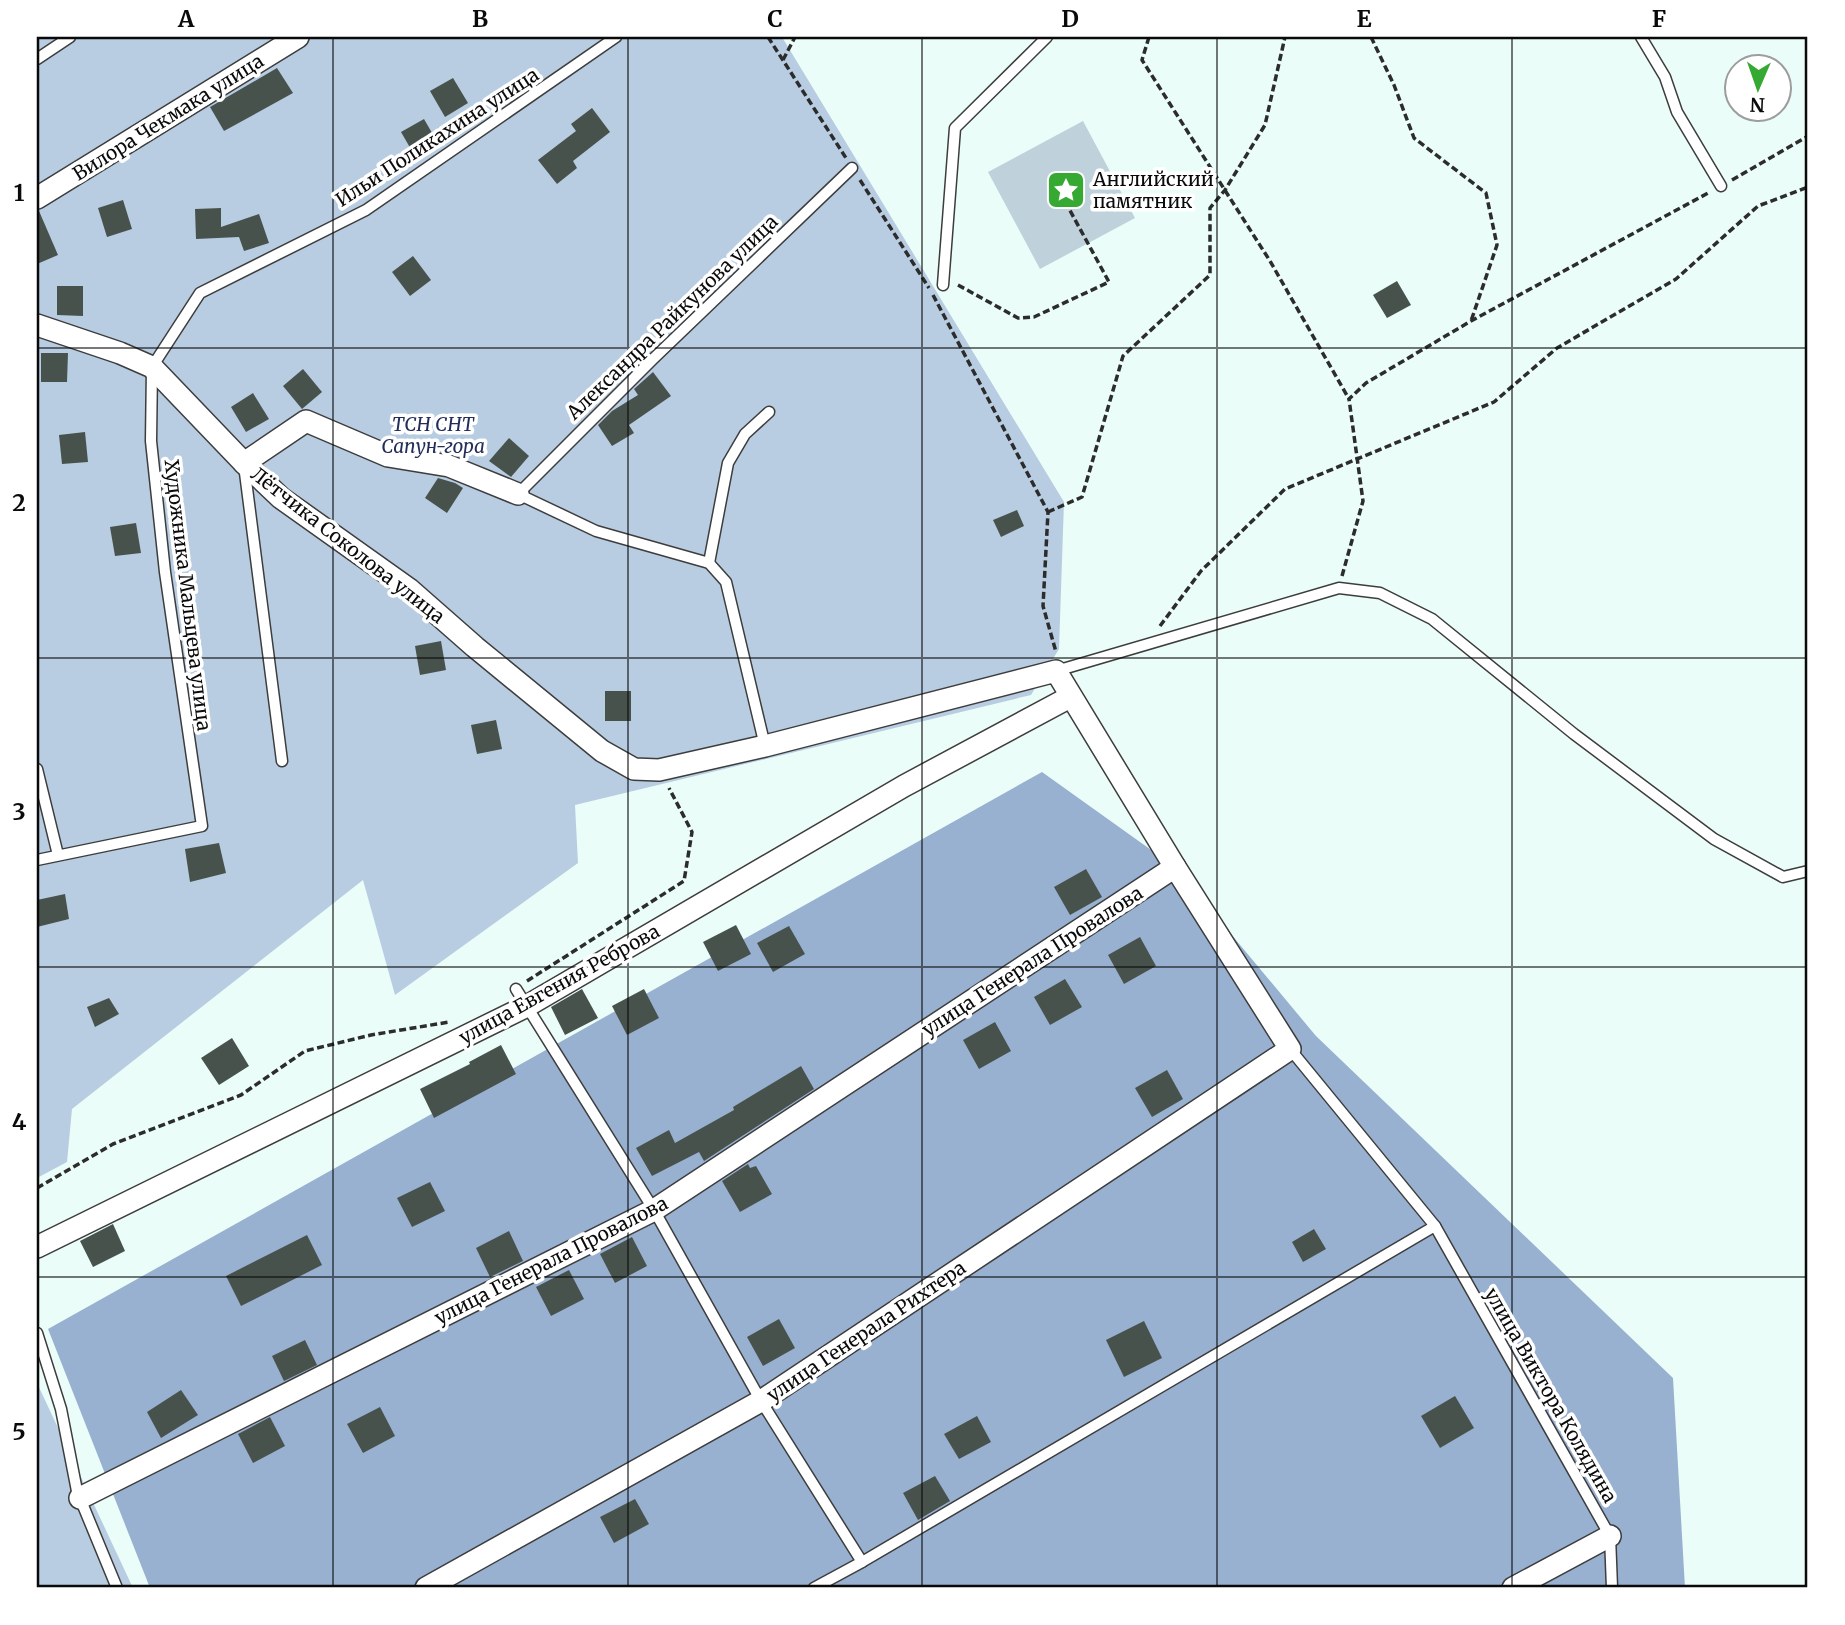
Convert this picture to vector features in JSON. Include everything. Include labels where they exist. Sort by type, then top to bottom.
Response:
[{"type":"street","name":"Вилора Чекмака улица","points":[[37,198],[298,37]]},
{"type":"street","name":"Лётчика Соколова улица","points":[[37,325],[120,353],[152,368],[281,498],[409,589],[475,648],[602,751],[634,768],[659,770]]},
{"type":"street","points":[[244,463],[306,421],[388,456],[449,466],[518,494]]},
{"type":"street","points":[[659,770],[765,746],[1056,671],[1290,1049]]},
{"type":"street","name":"улица Евгения Реброва","points":[[37,1247],[521,998],[1070,696]]},
{"type":"street","name":"улица Генерала Провалова","points":[[80,1498],[654,1210],[1175,867]]},
{"type":"street","name":"улица Генерала Рихтера","points":[[426,1588],[761,1401],[1290,1049]]},
{"type":"street","points":[[1513,1588],[1610,1535]]},
{"type":"lane","points":[[37,60],[70,37]]},
{"type":"lane","name":"Ильи Поликахина улица","points":[[152,368],[200,293],[366,209],[616,37]]},
{"type":"lane","points":[[943,285],[956,128],[1048,37]]},
{"type":"lane","points":[[1642,37],[1665,77],[1676,112],[1721,186]]},
{"type":"lane","name":"Александра Райкунова улица","points":[[518,494],[634,377],[852,168]]},
{"type":"lane","name":"Художника Мальцева улица","points":[[58,855],[202,825],[163,559],[151,441],[152,368]]},
{"type":"lane","points":[[709,563],[728,463],[745,434],[769,412]]},
{"type":"lane","points":[[244,463],[282,761]]},
{"type":"lane","points":[[518,494],[597,531],[709,563],[726,582],[765,746]]},
{"type":"lane","points":[[1056,671],[1339,588],[1380,593],[1432,619],[1574,734],[1714,839],[1783,877],[1808,871]]},
{"type":"lane","points":[[37,769],[58,855],[37,860]]},
{"type":"lane","points":[[521,998],[654,1210],[761,1401],[862,1562]]},
{"type":"lane","name":"улица Виктора Колядина","points":[[1290,1049],[1435,1226],[1610,1535],[1612,1588]]},
{"type":"lane","points":[[814,1588],[1435,1226]]},
{"type":"lane","points":[[37,1333],[61,1409],[80,1498],[117,1588]]},
{"type":"path","points":[[768,37],[930,289],[1048,512],[1043,606],[1056,653],[1056,671]]},
{"type":"path","points":[[783,60],[795,37]]},
{"type":"path","points":[[1149,37],[1142,60],[1270,261],[1349,399],[1363,501],[1339,588]]},
{"type":"path","points":[[1048,512],[1082,497],[1124,356],[1210,275],[1210,208],[1225,190],[1265,125],[1285,37]]},
{"type":"path","points":[[1371,37],[1415,138],[1486,193],[1497,245],[1471,321]]},
{"type":"path","points":[[1349,399],[1366,383],[1471,321],[1808,136]]},
{"type":"path","points":[[1147,645],[1201,571],[1285,489],[1494,402],[1557,348],[1676,279],[1758,206],[1808,187]]},
{"type":"path","points":[[930,289],[952,282],[1018,318],[1034,317],[1109,282],[1067,205]]},
{"type":"path","points":[[521,998],[684,881],[692,832],[659,770]]},
{"type":"path","points":[[37,1188],[113,1144],[241,1095],[305,1051],[371,1035],[455,1021]]},
{"type":"green space","name":"ТСН СНТ Сапун-гора","points":[[37,37],[782,37],[1064,502],[1059,649],[1031,695],[575,805],[578,863],[395,995],[363,880],[72,1109],[67,1162],[37,1178]]},
{"type":"green space","points":[[37,1383],[133,1588],[37,1588]]},
{"type":"shaded area","points":[[1083,121],[1135,218],[1040,269],[988,172]]},
{"type":"shaded area","points":[[1042,772],[1175,867],[1316,1036],[1673,1378],[1685,1588],[150,1588],[48,1329]]},
{"type":"building","points":[[277,68],[293,93],[224,131],[210,107]]},
{"type":"building","points":[[453,78],[468,103],[445,117],[430,91]]},
{"type":"building","points":[[592,108],[610,132],[573,161],[577,168],[557,184],[538,160],[576,131],[571,124]]},
{"type":"building","points":[[424,119],[439,145],[416,158],[401,132]]},
{"type":"building","points":[[123,200],[132,229],[107,237],[98,208]]},
{"type":"building","points":[[221,208],[221,227],[259,214],[269,243],[244,251],[239,237],[196,239],[195,209]]},
{"type":"building","points":[[37,211],[58,255],[37,264]]},
{"type":"building","points":[[413,256],[431,280],[410,296],[392,272]]},
{"type":"building","points":[[1397,281],[1411,305],[1387,318],[1373,295]]},
{"type":"building","points":[[57,286],[83,286],[83,316],[57,315]]},
{"type":"building","points":[[41,353],[68,353],[67,382],[41,382]]},
{"type":"building","points":[[303,369],[322,392],[302,409],[283,386]]},
{"type":"building","points":[[653,372],[671,396],[629,425],[634,433],[612,446],[598,425],[612,411],[638,395],[634,389]]},
{"type":"building","points":[[253,393],[269,419],[246,432],[231,407]]},
{"type":"building","points":[[85,432],[88,462],[62,464],[59,435]]},
{"type":"building","points":[[509,438],[529,456],[511,477],[489,461]]},
{"type":"building","points":[[438,478],[463,488],[447,513],[425,498]]},
{"type":"building","points":[[1017,510],[1024,526],[1001,537],[993,520]]},
{"type":"building","points":[[136,523],[141,553],[115,556],[110,527]]},
{"type":"building","points":[[441,641],[446,670],[420,675],[415,646]]},
{"type":"building","points":[[605,691],[631,691],[631,721],[605,721]]},
{"type":"building","points":[[496,720],[502,749],[477,754],[471,725]]},
{"type":"building","points":[[219,843],[226,873],[190,882],[185,849]]},
{"type":"building","points":[[1086,869],[1102,897],[1070,915],[1054,887]]},
{"type":"building","points":[[65,894],[69,919],[37,927],[37,900]]},
{"type":"building","points":[[736,925],[751,954],[718,971],[703,942]]},
{"type":"building","points":[[789,926],[805,954],[773,972],[757,943]]},
{"type":"building","points":[[1140,937],[1156,966],[1124,984],[1108,955]]},
{"type":"building","points":[[1065,979],[1082,1007],[1050,1025],[1034,997]]},
{"type":"building","points":[[582,989],[598,1018],[565,1035],[551,1007]]},
{"type":"building","points":[[644,989],[659,1018],[627,1035],[612,1006]]},
{"type":"building","points":[[109,998],[119,1014],[95,1027],[87,1007]]},
{"type":"building","points":[[995,1022],[1011,1051],[979,1069],[963,1040]]},
{"type":"building","points":[[232,1038],[249,1066],[219,1085],[201,1058]]},
{"type":"building","points":[[501,1045],[516,1074],[434,1118],[420,1089]]},
{"type":"building","points":[[801,1066],[814,1089],[704,1161],[699,1152],[652,1176],[636,1148],[669,1130],[675,1143],[734,1110],[733,1107]]},
{"type":"building","points":[[1167,1070],[1183,1099],[1152,1117],[1135,1088]]},
{"type":"building","points":[[748,1164],[750,1168],[756,1166],[772,1194],[740,1212],[722,1181]]},
{"type":"building","points":[[430,1182],[445,1211],[412,1227],[397,1198]]},
{"type":"building","points":[[113,1224],[125,1251],[93,1267],[80,1241]]},
{"type":"building","points":[[1314,1229],[1326,1249],[1303,1262],[1292,1242]]},
{"type":"building","points":[[509,1231],[523,1261],[490,1277],[476,1248]]},
{"type":"building","points":[[307,1235],[322,1265],[241,1306],[226,1276]]},
{"type":"building","points":[[632,1237],[647,1266],[615,1283],[600,1254]]},
{"type":"building","points":[[569,1270],[584,1299],[551,1316],[536,1287]]},
{"type":"building","points":[[779,1319],[795,1348],[763,1366],[747,1337]]},
{"type":"building","points":[[1144,1321],[1162,1358],[1124,1377],[1106,1340]]},
{"type":"building","points":[[305,1340],[317,1365],[284,1381],[272,1356]]},
{"type":"building","points":[[181,1390],[198,1415],[161,1438],[147,1412]]},
{"type":"building","points":[[1455,1396],[1474,1428],[1440,1448],[1421,1416]]},
{"type":"building","points":[[380,1407],[395,1436],[363,1453],[347,1424]]},
{"type":"building","points":[[977,1416],[991,1442],[959,1459],[944,1434]]},
{"type":"building","points":[[270,1417],[285,1446],[253,1463],[238,1434]]},
{"type":"building","points":[[935,1476],[950,1501],[918,1520],[903,1493]]},
{"type":"building","points":[[635,1499],[649,1524],[614,1543],[600,1517]]},
{"type":"place","name":"Английский памятник","points":[[1066,190]]}]
